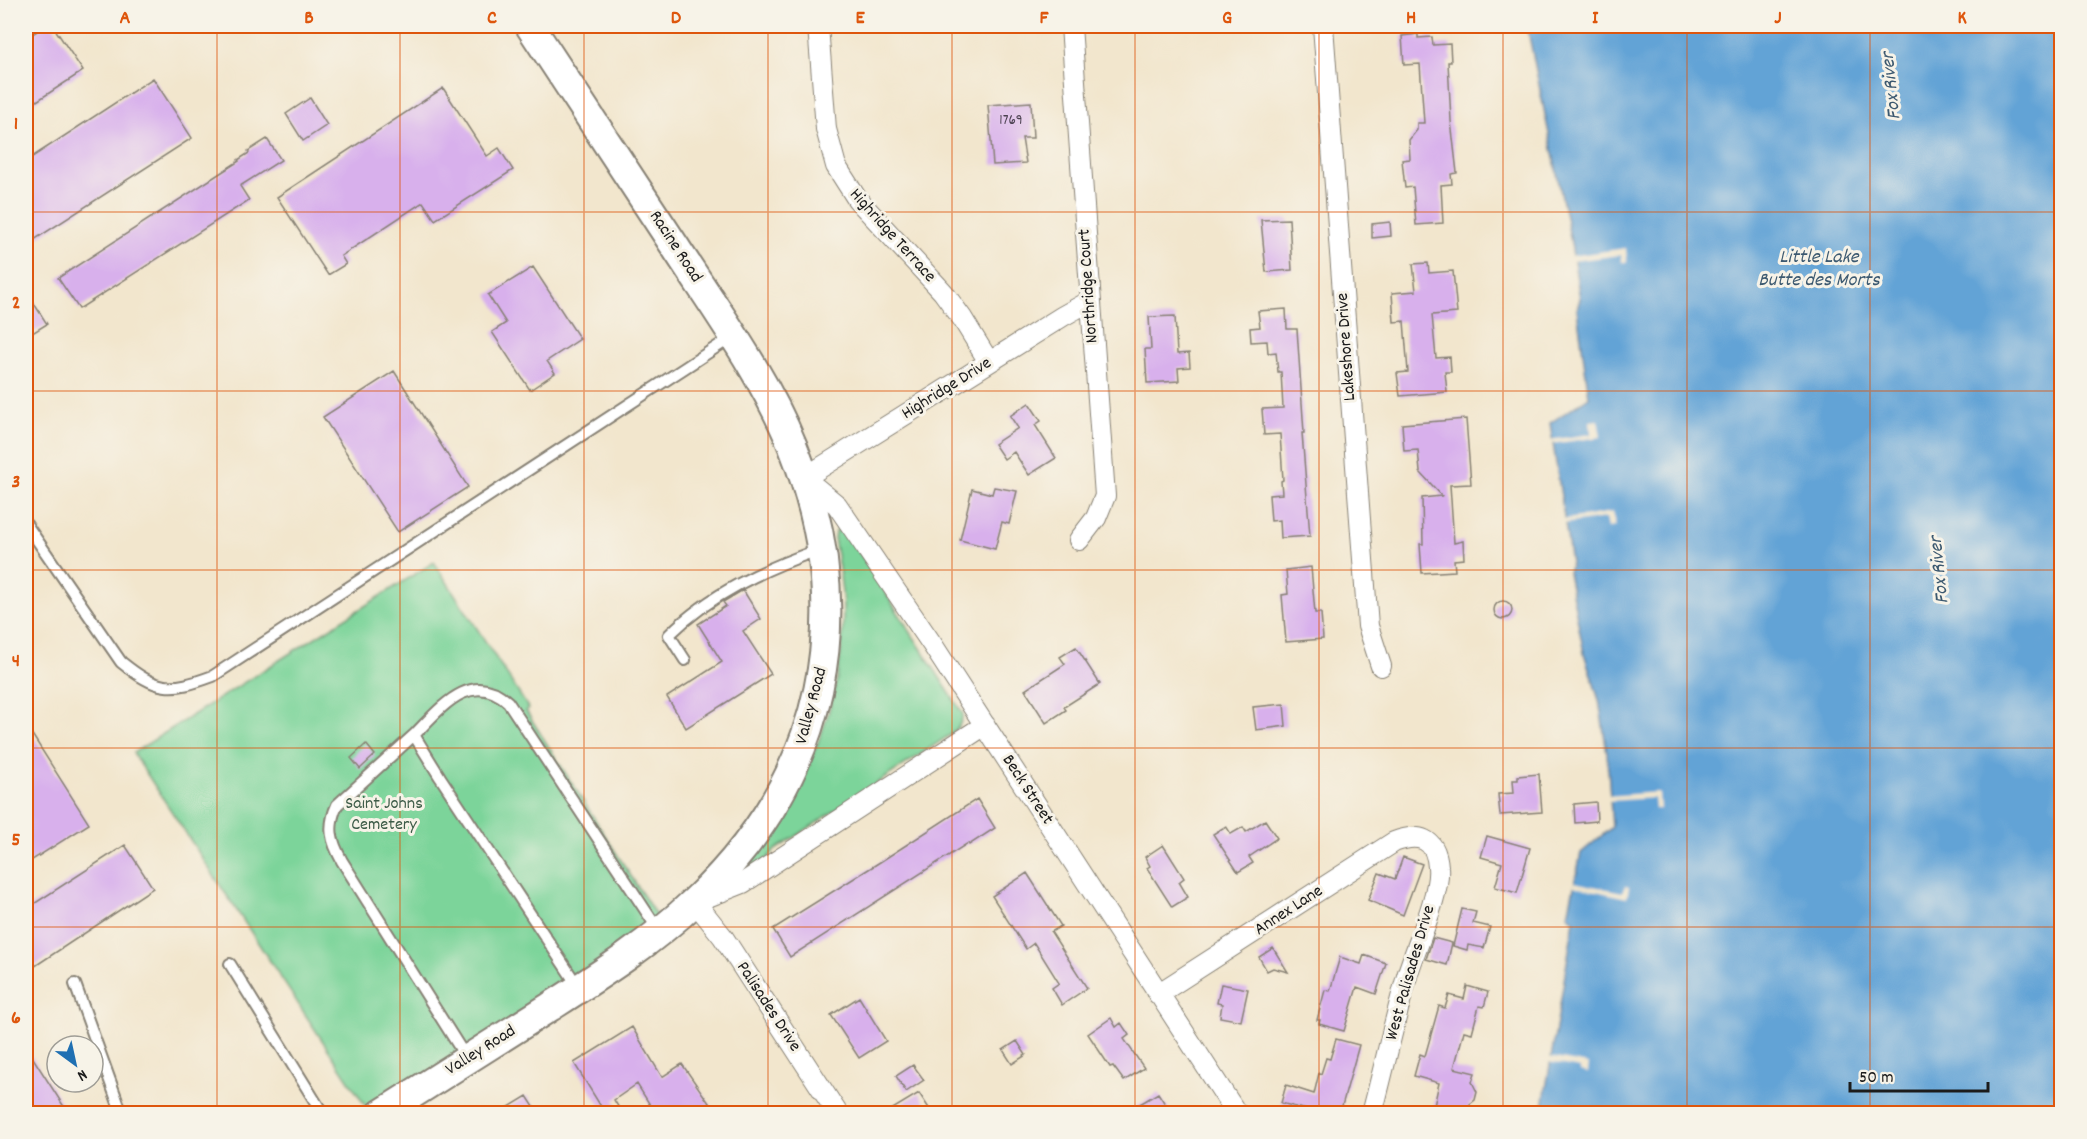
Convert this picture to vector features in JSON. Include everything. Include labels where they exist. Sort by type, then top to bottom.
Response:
[{"type":"main road","name":"Racine Road","points":[[531,26],[733,336],[785,429],[804,478]]},
{"type":"main road","name":"Valley Road","points":[[381,1113],[579,988],[659,932],[695,902],[746,846],[769,812],[803,744],[817,698],[827,631],[827,588],[814,512],[804,478]]},
{"type":"street","name":"Highridge Terrace","points":[[818,26],[826,129],[836,166],[857,199],[943,292],[989,362]]},
{"type":"street","name":"Northridge Court","points":[[1071,26],[1105,496],[1096,518],[1079,540]]},
{"type":"street","name":"Lakeshore Drive","points":[[1323,26],[1368,626],[1381,666]]},
{"type":"street","name":"Highridge Drive","points":[[804,478],[1090,301]]},
{"type":"street","name":"Beck Street","points":[[804,478],[837,505],[985,725],[1237,1113]]},
{"type":"street","name":"Valley Road","points":[[695,902],[743,883],[985,725]]},
{"type":"street","name":"Annex Lane","points":[[1158,994],[1394,842],[1409,836],[1422,838]]},
{"type":"street","name":"West Palisades Drive","points":[[1372,1113],[1408,975],[1439,876],[1431,844],[1422,838]]},
{"type":"street","name":"Palisades Drive","points":[[695,902],[723,938],[838,1113]]},
{"type":"lane","points":[[26,526],[121,662],[138,676],[153,683],[182,687],[213,676],[733,336]]},
{"type":"lane","points":[[686,660],[669,635],[689,615],[775,565],[821,549]]},
{"type":"lane","points":[[467,1060],[342,861],[332,843],[330,830],[332,816],[337,805],[450,700],[475,688],[498,693],[516,713],[659,932]]},
{"type":"lane","points":[[414,735],[579,988]]},
{"type":"lane","points":[[230,964],[323,1113]]},
{"type":"lane","points":[[75,984],[122,1113]]},
{"type":"green space","points":[[838,530],[844,530],[849,536],[963,714],[962,718],[959,726],[950,735],[775,850],[766,860],[747,871],[746,866],[767,837],[802,777],[828,715],[836,682],[843,611],[834,538]]},
{"type":"green space","name":"Saint Johns Cemetery","points":[[434,562],[529,709],[526,711],[664,928],[370,1113],[133,753]]},
{"type":"water","name":"Little Lake Butte des Morts","points":[[1527,26],[2061,26],[2061,1113],[1542,1113],[1574,920],[1568,915],[1581,853],[1612,827],[1607,753],[1599,700],[1584,653],[1568,572],[1571,563],[1550,423],[1589,397],[1577,309],[1580,299],[1570,237]]},
{"type":"pier","points":[[1626,248],[1627,262],[1622,262],[1621,255],[1572,261],[1571,256]]},
{"type":"pier","points":[[1598,420],[1601,437],[1550,444],[1549,440],[1591,434],[1590,421]]},
{"type":"pier","points":[[1613,512],[1615,527],[1608,528],[1606,518],[1562,524],[1561,520]]},
{"type":"pier","points":[[1659,792],[1660,809],[1655,809],[1654,798],[1608,801],[1607,796]]},
{"type":"pier","points":[[1574,882],[1622,892],[1625,886],[1629,887],[1627,898],[1573,886]]},
{"type":"pier","points":[[1549,1057],[1589,1064],[1588,1073],[1580,1071],[1580,1068],[1548,1062]]},
{"type":"building","points":[[45,26],[53,26],[83,71],[26,108],[26,38]]},
{"type":"building","points":[[1418,34],[1418,38],[1432,37],[1433,45],[1450,44],[1451,62],[1448,62],[1451,121],[1457,173],[1451,174],[1452,184],[1441,185],[1443,223],[1416,225],[1413,187],[1405,188],[1402,160],[1410,159],[1409,140],[1417,130],[1417,123],[1424,123],[1420,64],[1404,65],[1402,36]]},
{"type":"building","points":[[153,78],[192,138],[34,240],[26,226],[26,161]]},
{"type":"building","points":[[443,88],[487,156],[499,148],[513,170],[435,220],[423,202],[341,256],[346,264],[328,275],[277,197]]},
{"type":"building","points":[[310,98],[327,125],[303,141],[286,114]]},
{"type":"building","points":[[1031,102],[1033,138],[1022,138],[1026,163],[993,165],[988,105]]},
{"type":"building","points":[[267,139],[281,160],[240,186],[249,200],[79,309],[58,278],[239,161],[249,153],[248,151]]},
{"type":"building","points":[[1289,219],[1292,270],[1266,272],[1261,220]]},
{"type":"building","points":[[1390,222],[1391,236],[1372,238],[1372,224]]},
{"type":"building","points":[[1428,263],[1429,273],[1453,271],[1457,313],[1432,315],[1436,358],[1450,357],[1451,372],[1445,372],[1447,392],[1400,396],[1397,373],[1408,372],[1404,321],[1394,322],[1392,293],[1416,291],[1413,264]]},
{"type":"building","points":[[533,267],[580,339],[547,361],[555,373],[530,390],[492,332],[506,323],[488,295]]},
{"type":"building","points":[[26,291],[47,324],[26,337]]},
{"type":"building","points":[[1286,309],[1287,329],[1297,329],[1310,536],[1281,538],[1280,520],[1271,521],[1269,495],[1282,494],[1280,434],[1264,435],[1262,409],[1283,408],[1281,372],[1278,372],[1276,352],[1268,353],[1267,341],[1251,342],[1250,328],[1260,327],[1258,311]]},
{"type":"building","points":[[1175,316],[1177,354],[1189,353],[1190,367],[1178,368],[1179,381],[1147,383],[1145,349],[1151,349],[1149,317]]},
{"type":"building","points":[[394,371],[468,487],[398,532],[323,417]]},
{"type":"building","points":[[1029,403],[1041,421],[1035,425],[1056,458],[1029,475],[1014,452],[1004,459],[994,444],[1018,428],[1010,416]]},
{"type":"building","points":[[1466,419],[1471,484],[1450,485],[1454,543],[1463,541],[1464,559],[1454,560],[1455,571],[1422,573],[1420,544],[1423,544],[1422,498],[1442,496],[1420,472],[1418,450],[1404,451],[1402,424]]},
{"type":"building","points":[[994,487],[1017,491],[1009,524],[1002,522],[995,549],[960,540],[972,489],[992,494]]},
{"type":"building","points":[[1311,567],[1315,613],[1321,613],[1323,639],[1286,642],[1282,595],[1288,594],[1286,570]]},
{"type":"building","points":[[743,590],[761,619],[743,631],[771,674],[686,728],[667,697],[722,662],[698,624],[726,606],[723,602]]},
{"type":"building","points":[[1503,601],[1509,604],[1512,610],[1509,616],[1503,619],[1497,616],[1494,610],[1497,604]]},
{"type":"building","points":[[1076,647],[1100,684],[1064,707],[1066,710],[1046,723],[1025,690],[1065,664],[1060,657]]},
{"type":"building","points":[[1284,704],[1286,726],[1256,730],[1253,707]]},
{"type":"building","points":[[26,725],[89,824],[26,864]]},
{"type":"building","points":[[366,744],[375,755],[360,769],[351,758]]},
{"type":"building","points":[[1539,774],[1542,812],[1500,815],[1498,794],[1514,793],[1513,780],[1518,780],[1518,776]]},
{"type":"building","points":[[977,799],[995,828],[790,957],[773,929]]},
{"type":"building","points":[[1596,802],[1597,821],[1575,823],[1574,804]]},
{"type":"building","points":[[1265,820],[1277,838],[1249,857],[1253,863],[1238,872],[1213,834],[1226,826],[1231,834],[1243,827],[1246,832]]},
{"type":"building","points":[[1487,836],[1530,848],[1517,893],[1495,887],[1502,863],[1481,857]]},
{"type":"building","points":[[125,845],[153,888],[26,972],[26,909]]},
{"type":"building","points":[[1163,845],[1184,878],[1179,882],[1188,897],[1172,907],[1147,868],[1150,866],[1145,857]]},
{"type":"building","points":[[1403,857],[1422,864],[1403,915],[1368,900],[1379,873],[1395,879]]},
{"type":"building","points":[[1027,873],[1061,926],[1051,932],[1087,988],[1062,1005],[1052,988],[1059,983],[1034,943],[1026,949],[992,896]]},
{"type":"building","points":[[1462,909],[1476,912],[1473,923],[1490,927],[1484,948],[1468,945],[1467,950],[1453,946]]},
{"type":"building","points":[[1433,938],[1452,943],[1447,965],[1426,959]]},
{"type":"building","points":[[1273,948],[1288,972],[1273,968],[1267,971],[1259,957]]},
{"type":"building","points":[[1364,955],[1386,963],[1376,994],[1357,987],[1344,1031],[1319,1024],[1320,1020],[1317,1020],[1325,990],[1330,991],[1340,957],[1361,964]]},
{"type":"building","points":[[1221,984],[1248,989],[1241,1021],[1220,1017],[1222,1004],[1217,1003]]},
{"type":"building","points":[[1467,986],[1488,992],[1484,1007],[1479,1006],[1472,1033],[1464,1031],[1454,1068],[1475,1073],[1472,1082],[1477,1092],[1467,1113],[1436,1113],[1438,1107],[1434,1106],[1439,1083],[1414,1076],[1420,1054],[1425,1056],[1439,1006],[1445,1008],[1449,995],[1464,999]]},
{"type":"building","points":[[859,997],[886,1041],[859,1058],[831,1015]]},
{"type":"building","points":[[1111,1018],[1116,1027],[1121,1023],[1129,1035],[1124,1039],[1144,1068],[1124,1081],[1113,1066],[1110,1067],[1088,1034]]},
{"type":"building","points":[[632,1027],[662,1077],[682,1064],[716,1113],[655,1113],[637,1084],[614,1100],[622,1113],[605,1113],[574,1063]]},
{"type":"building","points":[[1336,1039],[1359,1045],[1340,1113],[1306,1113],[1307,1110],[1281,1103],[1286,1085],[1314,1094],[1319,1073],[1321,1074],[1326,1058],[1330,1059]]},
{"type":"building","points":[[1017,1041],[1026,1055],[1012,1064],[1003,1050]]},
{"type":"building","points":[[26,1047],[45,1077],[45,1094],[56,1094],[68,1113],[26,1113]]},
{"type":"building","points":[[913,1065],[924,1080],[906,1092],[896,1076]]},
{"type":"building","points":[[919,1093],[932,1113],[886,1113]]},
{"type":"building","points":[[1158,1093],[1171,1113],[1124,1113],[1145,1101]]},
{"type":"building","points":[[527,1096],[538,1113],[499,1113]]},
{"type":"water label","name":"Fox River","points":[[1892,86]]},
{"type":"water label","name":"Fox River","points":[[1940,570]]}]
